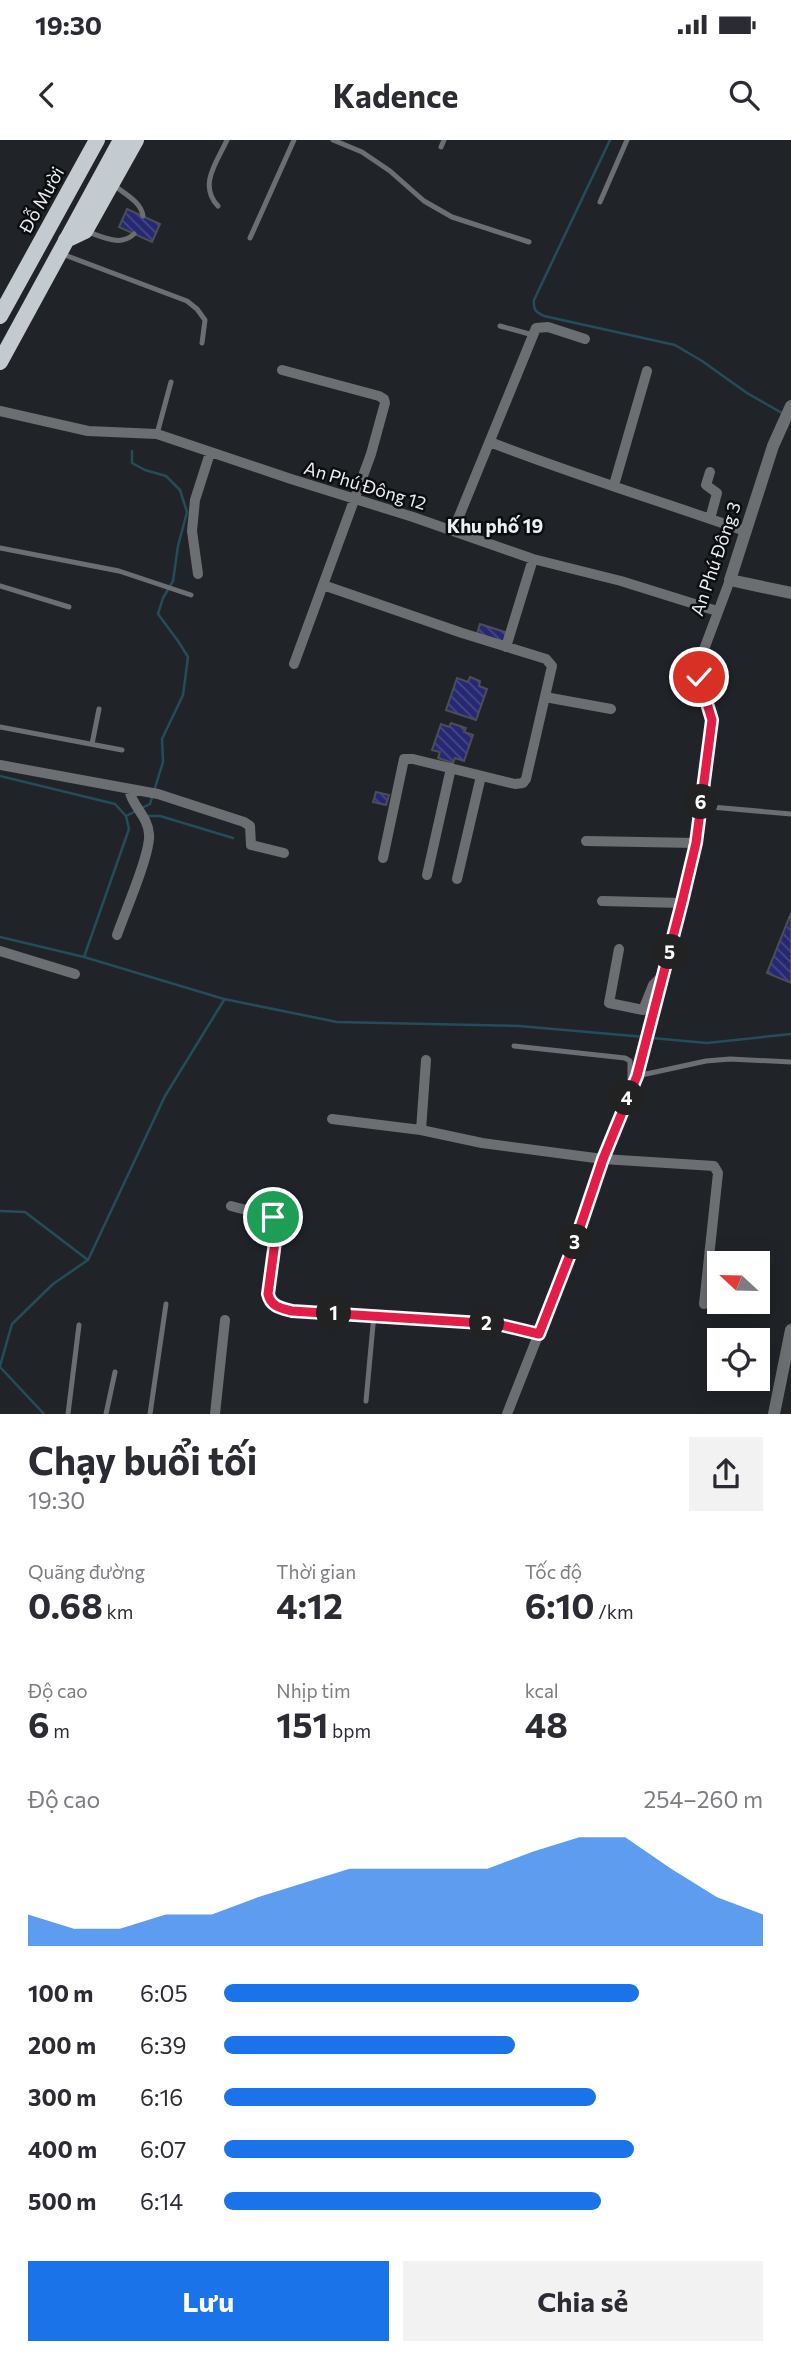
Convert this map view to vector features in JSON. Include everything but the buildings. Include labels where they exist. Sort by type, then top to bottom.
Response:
[{"type":"highway","name":"Đỗ Mười","points":[[0,298],[87,140]]},
{"type":"highway","name":"Đỗ Mười","points":[[0,316],[97,140]]},
{"type":"highway","points":[[0,362],[121,140]]},
{"type":"highway","points":[[62,246],[85,231],[136,140]]},
{"type":"street","points":[[453,531],[536,328],[543,326],[584,340]]},
{"type":"street","points":[[282,370],[384,399],[371,454],[294,664]]},
{"type":"street","points":[[614,485],[647,371]]},
{"type":"street","name":"An Phú Đông 3","points":[[637,1076],[696,843],[712,720],[699,677],[703,652],[730,580],[773,446],[790,407]]},
{"type":"street","name":"An Phú Đông 12","points":[[0,411],[88,430],[157,434],[533,559],[621,581],[717,611]]},
{"type":"street","points":[[490,442],[555,468],[614,485],[745,531]]},
{"type":"street","points":[[198,574],[192,531],[195,500],[210,453]]},
{"type":"street","points":[[710,472],[706,485],[717,493],[710,519]]},
{"type":"street","points":[[506,647],[533,559]]},
{"type":"street","points":[[730,580],[791,593]]},
{"type":"street","points":[[323,585],[546,659],[551,663],[523,783],[515,784],[404,759],[383,858]]},
{"type":"street","points":[[545,697],[611,709]]},
{"type":"street","points":[[0,765],[158,794],[244,822],[250,826],[251,845],[284,853]]},
{"type":"street","points":[[427,875],[451,768]]},
{"type":"street","points":[[457,880],[481,776]]},
{"type":"street","points":[[117,935],[149,845],[146,821],[130,796],[129,789]]},
{"type":"street","points":[[586,841],[696,843]]},
{"type":"street","points":[[602,901],[682,902]]},
{"type":"street","points":[[619,949],[609,1003],[643,1010],[653,985],[664,974]]},
{"type":"street","points":[[0,951],[75,974]]},
{"type":"street","points":[[421,1130],[426,1060]]},
{"type":"street","points":[[507,1413],[637,1076]]},
{"type":"street","points":[[332,1119],[421,1130],[482,1143],[603,1159],[714,1166],[717,1168],[704,1304]]},
{"type":"street","points":[[231,1206],[276,1220],[268,1294],[272,1304],[292,1311],[374,1314],[497,1324],[539,1334]]},
{"type":"street","points":[[215,1413],[225,1320]]},
{"type":"street","points":[[774,1413],[791,1330]]},
{"type":"lane","points":[[218,206],[207,189],[209,178],[227,140]]},
{"type":"lane","points":[[250,238],[294,140]]},
{"type":"lane","points":[[334,140],[362,152],[390,171],[424,201],[453,217],[529,242]]},
{"type":"lane","points":[[441,147],[444,140]]},
{"type":"lane","points":[[600,202],[626,140]]},
{"type":"lane","points":[[112,183],[132,199],[142,210],[143,216]]},
{"type":"lane","points":[[85,231],[117,241],[128,240],[134,234]]},
{"type":"lane","points":[[62,246],[187,302],[197,309],[205,320],[202,344]]},
{"type":"lane","points":[[500,326],[533,335]]},
{"type":"lane","points":[[157,434],[171,382]]},
{"type":"lane","points":[[0,548],[119,571],[191,596]]},
{"type":"lane","points":[[0,586],[69,607]]},
{"type":"lane","points":[[92,744],[99,709]]},
{"type":"lane","points":[[0,727],[122,750]]},
{"type":"lane","points":[[700,806],[791,814]]},
{"type":"lane","points":[[514,1046],[625,1058],[630,1061],[631,1088]]},
{"type":"lane","points":[[637,1076],[706,1061],[730,1059],[791,1062]]},
{"type":"lane","points":[[150,1413],[166,1304]]},
{"type":"lane","points":[[366,1401],[374,1314]]},
{"type":"lane","points":[[68,1413],[79,1325]]},
{"type":"lane","points":[[106,1413],[115,1372]]},
{"type":"waterway","points":[[610,140],[534,300],[536,310],[544,316],[675,345],[782,413]]},
{"type":"waterway","points":[[126,816],[150,804],[163,762],[162,739],[183,695],[188,657],[158,614],[173,581],[187,512],[180,490],[166,476],[132,463],[132,451]]},
{"type":"waterway","points":[[0,776],[115,804],[126,816],[129,829],[84,957]]},
{"type":"waterway","points":[[147,816],[160,816],[233,838]]},
{"type":"waterway","points":[[0,937],[84,957],[224,999],[337,1022],[519,1026],[645,1037]]},
{"type":"waterway","points":[[0,1366],[12,1324],[53,1284],[88,1260],[165,1096],[224,1000]]},
{"type":"waterway","points":[[652,1038],[707,1043],[791,1034]]},
{"type":"waterway","points":[[0,1211],[25,1212],[88,1260]]},
{"type":"waterway","points":[[1,1368],[44,1414]]},
{"type":"district","name":"Khu phố 19","points":[[495,526]]},
{"type":"route","points":[[273,1217],[277,1227],[268,1294],[272,1304],[278,1307],[292,1311],[374,1314],[497,1324],[539,1334],[575,1242],[603,1159],[637,1076],[682,902],[696,843],[712,720],[699,677]]}]
